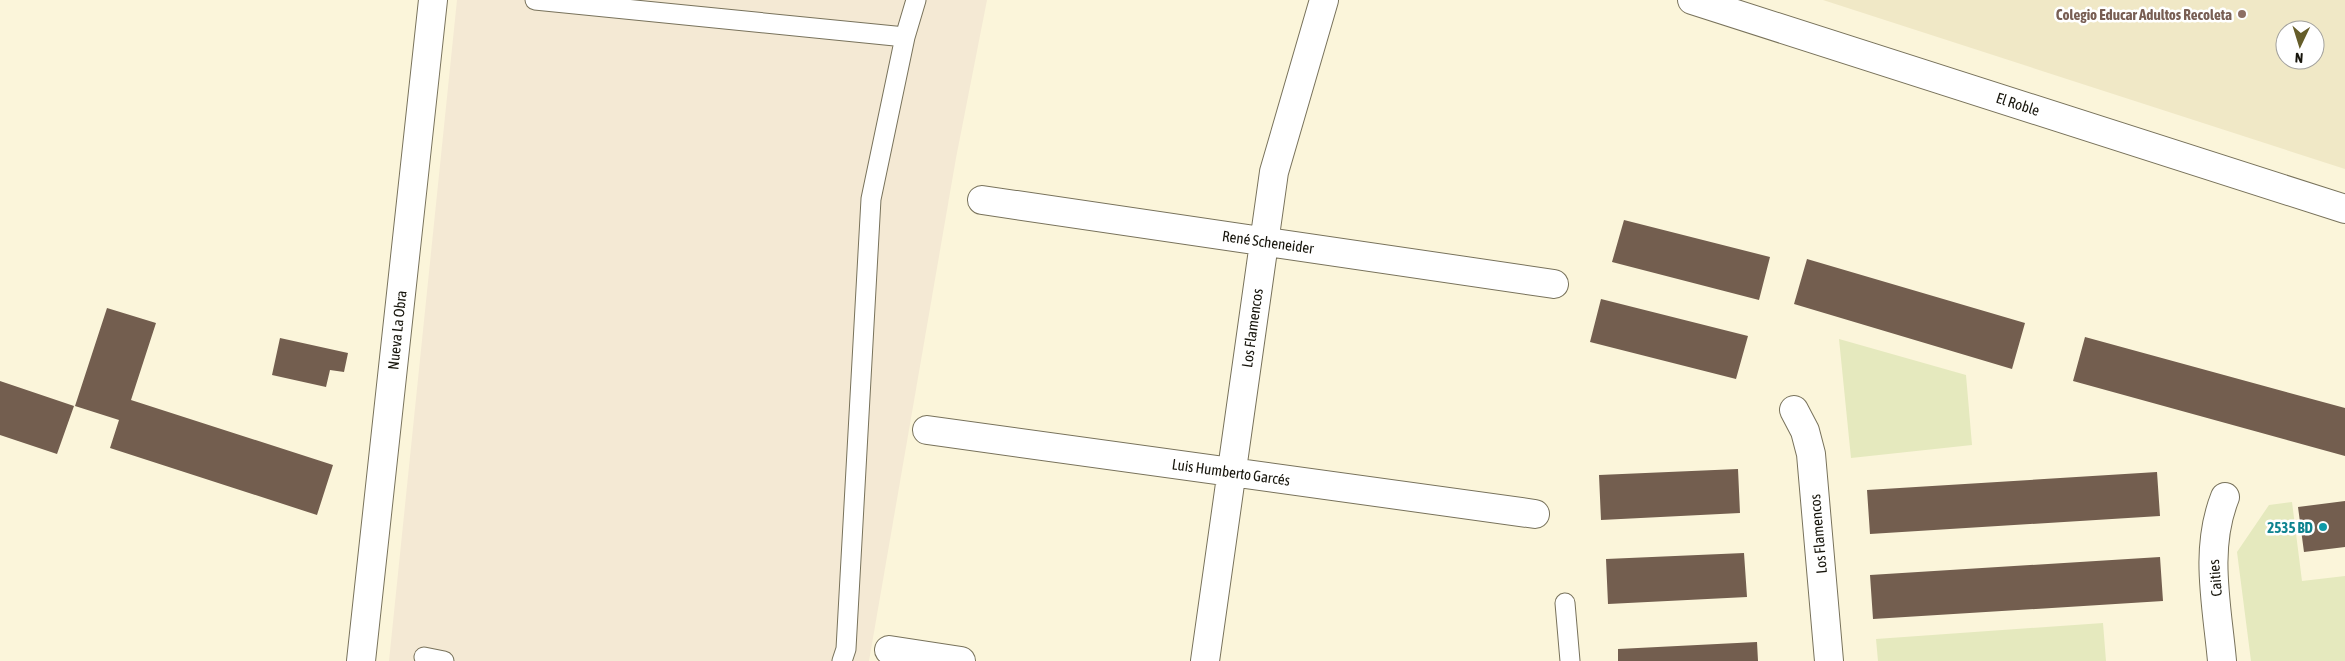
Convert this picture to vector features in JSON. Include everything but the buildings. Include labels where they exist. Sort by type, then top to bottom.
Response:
[{"type":"street","name":"Nueva La Obra","points":[[361,661],[432,0]]},
{"type":"street","name":"Los Flamencos","points":[[1204,661],[1276,165],[1324,0]]},
{"type":"street","name":"El Roble","points":[[1692,0],[2345,209]]},
{"type":"street","name":"René Scheneider","points":[[982,200],[1554,284]]},
{"type":"street","name":"Los Flamencos","points":[[1794,410],[1805,431],[1811,454],[1829,661]]},
{"type":"street","name":"Luis Humberto Garcés","points":[[928,430],[1535,514]]},
{"type":"street","name":"Caities","points":[[2222,661],[2212,549],[2215,528],[2225,497]]},
{"type":"street","points":[[889,650],[961,661]]},
{"type":"lane","points":[[535,0],[905,37]]},
{"type":"lane","points":[[842,661],[846,640],[871,199],[905,37],[916,0]]},
{"type":"lane","points":[[1566,603],[1570,661]]},
{"type":"lane","points":[[424,657],[444,661]]},
{"type":"shaded area","points":[[457,0],[987,0],[956,158],[869,661],[389,661]]},
{"type":"shaded area","points":[[1823,0],[2345,0],[2345,169]]},
{"type":"green space","points":[[1839,339],[1966,375],[1972,445],[1851,458]]},
{"type":"green space","points":[[2292,502],[2302,581],[2345,576],[2345,661],[2251,661],[2237,552],[2269,505]]},
{"type":"green space","points":[[2103,623],[2106,661],[1878,661],[1876,639]]},
{"type":"place","name":"Colegio Educar Adultos Recoleta","points":[[2242,14]]},
{"type":"place","name":"2535 BD","points":[[2323,527]]}]
